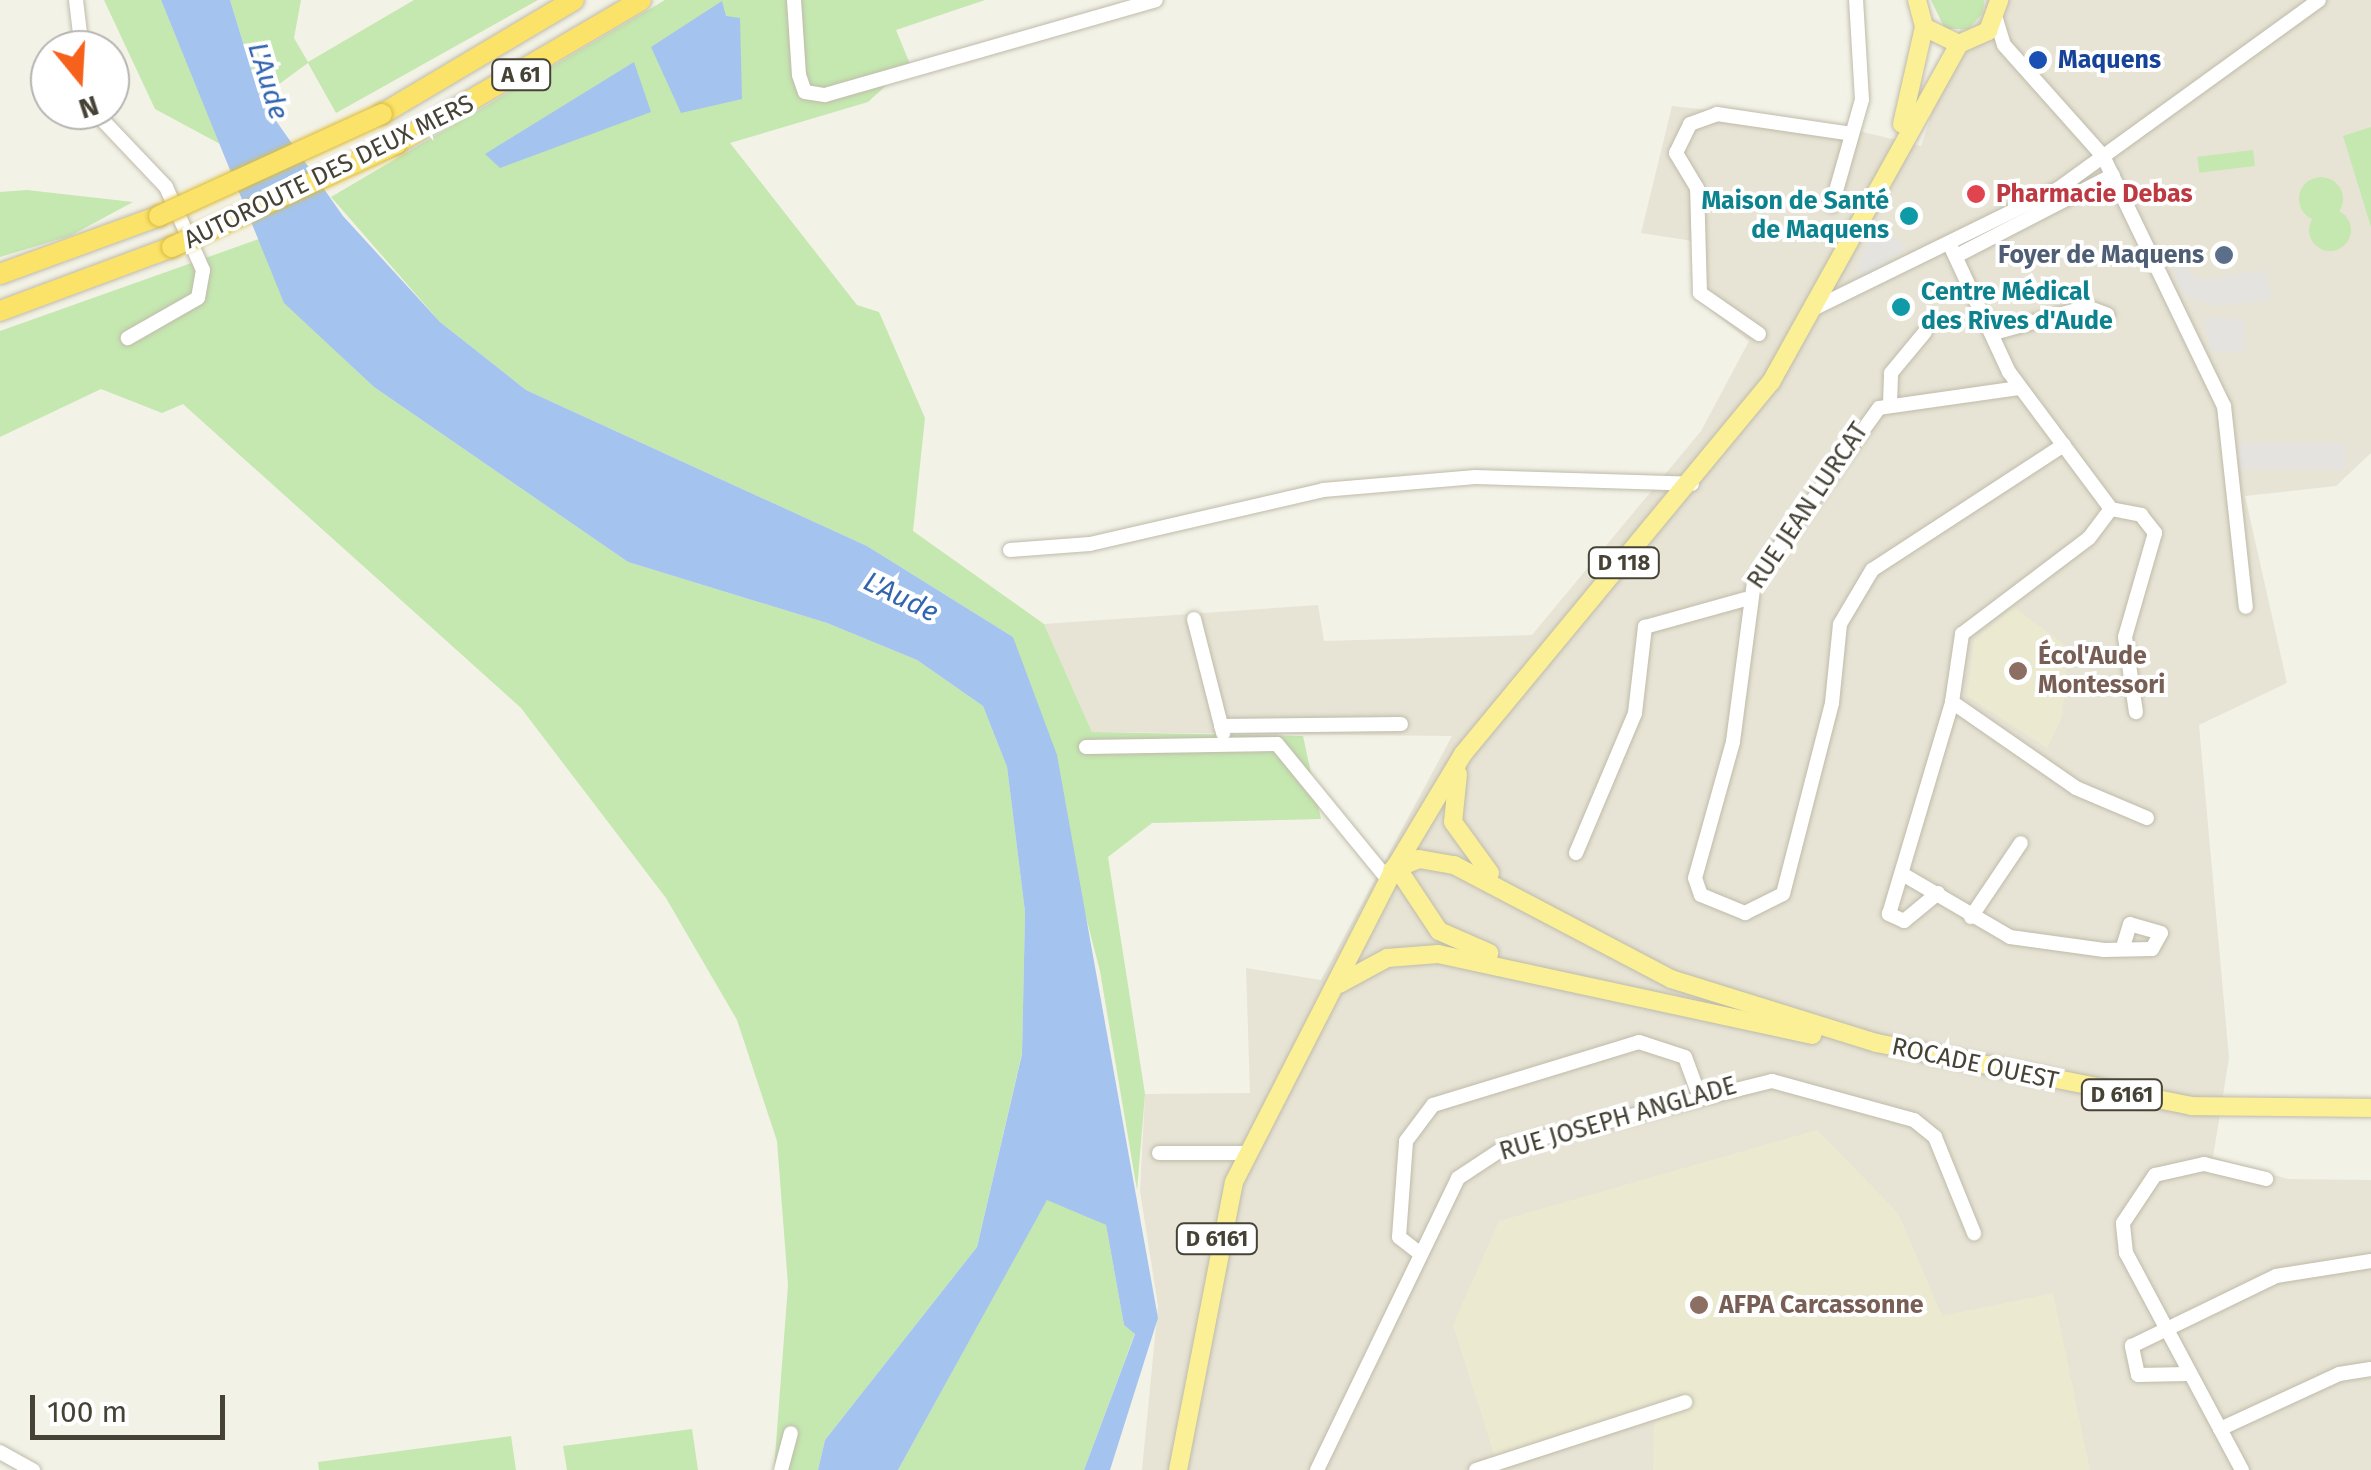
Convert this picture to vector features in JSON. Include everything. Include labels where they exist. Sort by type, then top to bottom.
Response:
[{"type":"highway","name":"AUTOROUTE DES DEUX MERS","points":[[0,274],[159,216],[382,114],[574,0]]},
{"type":"highway","name":"AUTOROUTE DES DEUX MERS","points":[[0,310],[172,246],[396,144],[642,0]]},
{"type":"main road","points":[[1916,0],[1924,28],[1959,44],[1978,38],[1998,9]]},
{"type":"main road","name":"D 118","points":[[1894,149],[1924,28]]},
{"type":"main road","name":"D 118","points":[[1386,868],[1463,754],[1695,484],[1780,368],[1815,308],[1894,149],[1959,44]]},
{"type":"main road","name":"ROCADE OUEST","points":[[1463,754],[1453,822],[1474,861],[1518,895]]},
{"type":"main road","name":"ROCADE OUEST","points":[[1386,868],[1454,865],[1518,895],[1671,979],[1877,1043]]},
{"type":"main road","points":[[1386,868],[1439,931],[1562,976]]},
{"type":"main road","name":"D 6161","points":[[1312,1025],[1335,987],[1386,868]]},
{"type":"main road","name":"D 6161","points":[[1178,1470],[1219,1230],[1248,1153],[1386,868]]},
{"type":"main road","name":"ROCADE OUEST","points":[[1335,987],[1387,958],[1487,962],[2191,1106],[2371,1108]]},
{"type":"street","points":[[76,0],[80,30]]},
{"type":"street","points":[[794,0],[798,75],[805,92],[825,96],[1156,0]]},
{"type":"street","points":[[1832,205],[1852,134],[1865,60],[1856,0]]},
{"type":"street","points":[[1955,249],[2025,210],[2320,0]]},
{"type":"street","points":[[1998,9],[2004,45],[2103,156],[2227,414],[2246,607]]},
{"type":"street","points":[[1978,38],[2004,45]]},
{"type":"street","points":[[1759,334],[1700,294],[1697,188],[1676,153],[1690,124],[1717,114],[1852,134]]},
{"type":"street","points":[[112,130],[166,187],[204,270],[198,298],[128,338]]},
{"type":"street","points":[[1815,308],[1955,249],[2113,175]]},
{"type":"street","points":[[1955,249],[2019,388],[2111,510],[2142,515],[2155,533],[2125,637],[2136,712]]},
{"type":"street","points":[[1994,333],[2088,308],[2108,315]]},
{"type":"street","points":[[1890,404],[1891,373],[1925,332]]},
{"type":"street","name":"RUE JEAN LURCAT","points":[[2019,388],[1890,404],[1859,429],[1744,599],[1732,742],[1695,878],[1724,911],[1767,908],[1783,894],[1851,596],[1872,570],[2064,445]]},
{"type":"street","points":[[1010,550],[1090,544],[1323,490],[1474,477],[1695,484]]},
{"type":"street","points":[[1938,894],[1904,922],[1889,914],[1904,875],[1952,702],[1956,651],[1974,618],[2089,538],[2111,510]]},
{"type":"street","points":[[1576,854],[1635,713],[1645,628],[1658,616],[1744,599]]},
{"type":"street","points":[[1194,619],[1227,743]]},
{"type":"street","points":[[1952,702],[2076,788],[2148,818]]},
{"type":"street","points":[[1221,726],[1401,724]]},
{"type":"street","points":[[1086,747],[1276,744],[1292,755],[1386,868]]},
{"type":"street","points":[[1972,917],[2022,843]]},
{"type":"street","points":[[1904,875],[2010,937],[2123,948]]},
{"type":"street","points":[[1418,1252],[1399,1237],[1406,1141],[1433,1104],[1639,1042],[1685,1057],[1699,1095]]},
{"type":"street","name":"RUE JOSEPH ANGLADE","points":[[1316,1470],[1418,1252],[1458,1178],[1480,1160],[1699,1095],[1772,1081],[1914,1120],[1935,1137],[1974,1233]]},
{"type":"street","points":[[1159,1153],[1248,1153]]},
{"type":"street","points":[[2242,1470],[2164,1330],[2122,1240],[2144,1181],[2204,1164],[2266,1179]]},
{"type":"street","points":[[2188,1374],[2138,1375],[2132,1346],[2276,1276],[2371,1262]]},
{"type":"street","points":[[2220,1429],[2339,1374],[2371,1370]]},
{"type":"street","points":[[1476,1470],[1685,1402]]},
{"type":"street","points":[[781,1470],[791,1433]]},
{"type":"street","points":[[0,1452],[33,1470]]},
{"type":"shaded area","points":[[1970,0],[2371,0],[2371,453],[2336,486],[2245,496],[2287,683],[2199,725],[2229,1058],[2213,1157],[2288,1179],[2371,1180],[2371,1470],[1142,1470],[1158,1306],[1140,1191],[1145,1094],[1250,1093],[1246,968],[1321,980],[1452,736],[1092,732],[1044,624],[1318,605],[1324,641],[1532,635],[1701,431],[1749,341],[1695,298],[1699,242],[1641,233],[1672,106],[1830,124],[1921,146]]},
{"type":"shaded area","points":[[1875,226],[1907,247],[1860,279],[1857,269]]},
{"type":"shaded area","points":[[2166,252],[2200,280],[2266,270],[2272,300],[2213,306],[2183,295]]},
{"type":"shaded area","points":[[2203,318],[2244,318],[2245,351],[2212,352]]},
{"type":"shaded area","points":[[2239,443],[2346,443],[2346,469],[2239,469]]},
{"type":"shaded area","name":"Écol'Aude Montessori","points":[[2014,607],[2069,648],[2062,717],[2047,748],[1967,696],[1974,640]]},
{"type":"shaded area","name":"AFPA Carcassonne","points":[[1817,1130],[1898,1213],[1942,1316],[2053,1293],[2090,1470],[1653,1470],[1654,1420],[1499,1470],[1453,1325],[1499,1221]]},
{"type":"green space","points":[[104,0],[161,0],[220,144],[155,109],[130,56],[130,30],[118,30]]},
{"type":"green space","points":[[230,0],[301,0],[294,38],[308,62],[414,0],[538,0],[336,113],[308,63],[260,98]]},
{"type":"green space","points":[[665,0],[985,0],[896,30],[910,64],[868,102],[730,143],[857,305],[879,312],[925,418],[913,531],[1044,624],[1092,732],[1303,736],[1321,819],[1152,823],[1108,857],[1145,1094],[1137,1190],[1100,971],[1013,637],[867,546],[526,390],[440,322],[331,197]]},
{"type":"green space","points":[[1931,0],[1984,0],[1983,13],[1968,29],[1945,29]]},
{"type":"green space","points":[[2371,127],[2371,227],[2343,136]]},
{"type":"green space","points":[[2253,150],[2255,166],[2199,173],[2197,157]]},
{"type":"green space","points":[[2321,177],[2336,184],[2343,199],[2336,214],[2321,221],[2306,214],[2299,199],[2306,184]]},
{"type":"green space","points":[[27,190],[133,202],[70,236],[0,257],[0,192]]},
{"type":"green space","points":[[2330,209],[2345,215],[2351,230],[2345,245],[2330,251],[2315,245],[2309,230],[2315,215]]},
{"type":"green space","points":[[259,239],[285,303],[374,387],[628,562],[827,623],[917,660],[983,706],[1007,767],[1025,912],[1022,1053],[977,1247],[825,1440],[818,1470],[774,1470],[788,1285],[777,1141],[737,1020],[666,898],[521,708],[183,404],[162,413],[101,389],[0,437],[0,331]]},
{"type":"green space","points":[[1047,1199],[1106,1225],[1124,1325],[1135,1333],[1084,1470],[898,1470]]},
{"type":"green space","points":[[692,1429],[698,1470],[567,1470],[563,1446]]},
{"type":"green space","points":[[511,1436],[516,1470],[319,1470],[318,1462]]},
{"type":"water","name":"L'Aude","points":[[161,0],[230,0],[260,98],[343,216],[440,322],[526,390],[867,546],[1013,637],[1057,755],[1158,1318],[1110,1470],[1084,1470],[1135,1334],[1124,1325],[1106,1225],[1047,1200],[898,1470],[818,1470],[825,1440],[977,1247],[1022,1054],[1025,912],[1007,767],[983,706],[917,660],[827,623],[628,562],[374,387],[284,303]]},
{"type":"water","points":[[722,1],[726,16],[740,18],[742,99],[681,113],[651,47]]},
{"type":"water","points":[[634,62],[651,112],[500,168],[485,154]]},
{"type":"place","name":"Maquens","points":[[2038,60]]},
{"type":"place","name":"Pharmacie Debas","points":[[1976,194]]},
{"type":"place","name":"Maison de Santé de Maquens","points":[[1909,216]]},
{"type":"place","name":"Foyer de Maquens","points":[[2224,255]]},
{"type":"place","name":"Centre Médical des Rives d'Aude","points":[[1901,307]]},
{"type":"place","name":"Écol'Aude Montessori","points":[[2018,671]]},
{"type":"place","name":"AFPA Carcassonne","points":[[1699,1305]]}]
